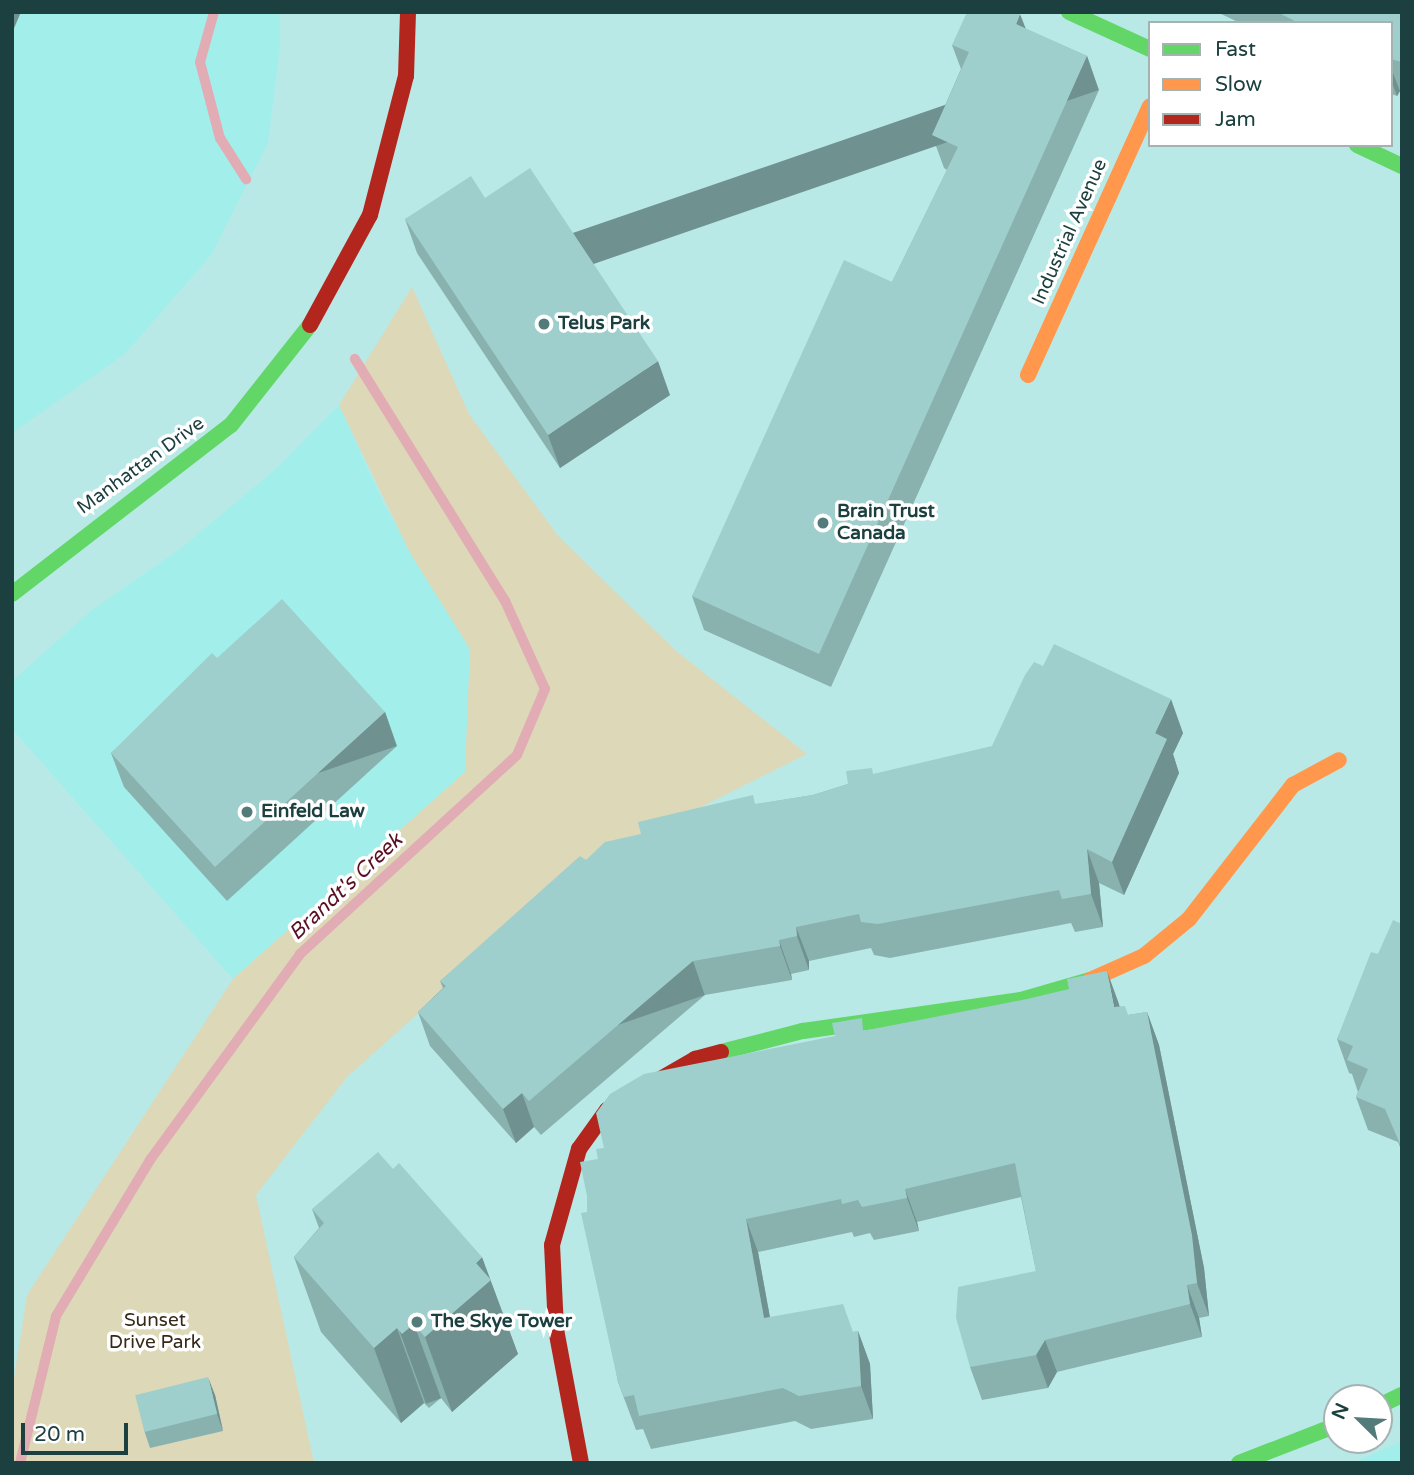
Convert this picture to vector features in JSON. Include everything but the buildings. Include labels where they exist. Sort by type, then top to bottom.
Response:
[{"type":"street","name":"Manhattan Drive","points":[[12,594],[231,425],[301,342],[370,215],[406,76],[408,12]]},
{"type":"street","points":[[1069,12],[1148,48]]},
{"type":"street","name":"Industrial Avenue","points":[[1028,375],[1148,110]]},
{"type":"street","points":[[1361,147],[1402,166]]},
{"type":"street","points":[[581,1463],[556,1329],[552,1245],[562,1192],[579,1149],[607,1110],[695,1059],[803,1031],[1021,1000],[1106,975],[1144,956],[1189,919],[1293,785],[1339,760]]},
{"type":"street","points":[[1239,1463],[1323,1430]]},
{"type":"shaded area","points":[[12,12],[280,12],[280,47],[268,143],[211,255],[125,354],[12,433]]},
{"type":"shaded area","points":[[339,405],[384,504],[470,650],[465,772],[233,979],[12,729],[12,681],[92,610],[180,549],[277,468]]},
{"type":"shaded area","points":[[1402,1441],[1402,1463],[1353,1463],[1373,1454],[1393,1454],[1393,1445]]},
{"type":"green space","name":"Sunset Drive Park","points":[[412,287],[469,414],[558,536],[675,650],[807,754],[585,865],[347,1077],[256,1195],[314,1463],[12,1463],[12,1391],[27,1295],[233,979],[465,772],[470,649],[410,553],[339,405]]},
{"type":"waterway","name":"Brandt's Creek","points":[[214,12],[200,62],[220,138],[246,179]]},
{"type":"waterway","name":"Brandt's Creek","points":[[20,1463],[56,1316],[150,1160],[300,954],[517,755],[545,689],[505,601],[355,359]]},
{"type":"traffic: fast","points":[[1069,12],[1148,48]]},
{"type":"traffic: fast","points":[[1361,147],[1402,166]]},
{"type":"traffic: fast","points":[[12,594],[231,425],[310,325]]},
{"type":"traffic: fast","points":[[721,1052],[803,1031],[1021,1000],[1090,980]]},
{"type":"traffic: fast","points":[[1393,1399],[1402,1395]]},
{"type":"traffic: fast","points":[[1239,1463],[1323,1430]]},
{"type":"traffic: slow","points":[[1028,375],[1148,110]]},
{"type":"traffic: slow","points":[[1090,980],[1144,956],[1189,919],[1293,785],[1339,760]]},
{"type":"traffic: jam","points":[[310,325],[370,215],[406,76],[408,12]]},
{"type":"traffic: jam","points":[[581,1463],[556,1329],[552,1245],[579,1149],[607,1110],[695,1059],[721,1052]]},
{"type":"place","name":"Telus Park","points":[[544,324]]},
{"type":"place","name":"Brain Trust Canada","points":[[823,523]]},
{"type":"place","name":"Einfeld Law","points":[[247,812]]},
{"type":"place","name":"The Skye Tower","points":[[417,1322]]}]
